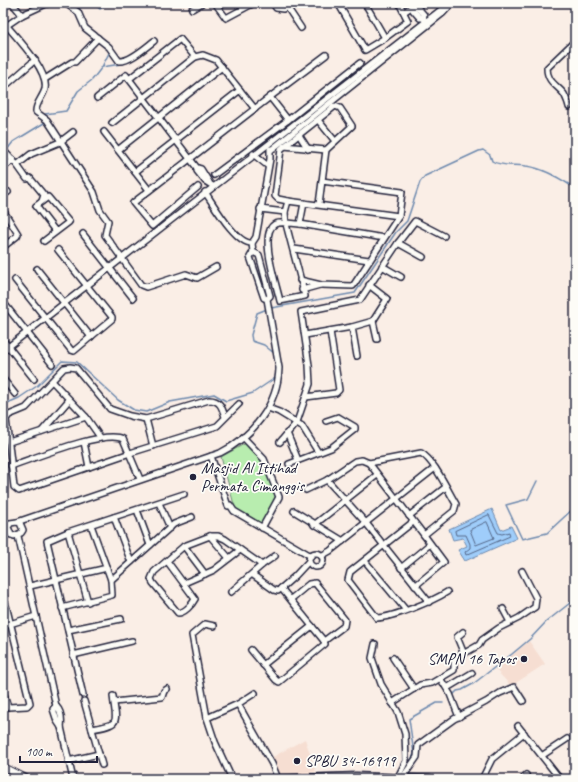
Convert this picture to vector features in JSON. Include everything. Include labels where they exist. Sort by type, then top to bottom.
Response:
[{"type":"main road","points":[[3,767],[27,779]]},
{"type":"main road","points":[[277,779],[337,776],[430,779]]},
{"type":"street","points":[[12,3],[22,15]]},
{"type":"street","points":[[48,3],[22,15],[5,27],[35,60],[45,79],[45,88],[36,111],[47,120],[94,192],[100,210],[108,221],[107,237],[141,285],[146,288],[186,274],[197,278],[216,267]]},
{"type":"street","points":[[64,3],[78,12],[85,28],[109,47],[120,61],[123,61],[154,41]]},
{"type":"street","points":[[192,9],[202,3]]},
{"type":"street","points":[[215,3],[226,18],[254,3]]},
{"type":"street","points":[[273,3],[276,8],[283,9],[298,3]]},
{"type":"street","points":[[338,3],[365,50],[385,38],[408,21],[398,3]]},
{"type":"street","points":[[381,58],[424,19],[442,8],[445,3]]},
{"type":"street","points":[[3,351],[253,154],[269,148],[381,58],[443,13],[452,3]]},
{"type":"street","points":[[367,4],[385,38]]},
{"type":"street","points":[[404,12],[415,5],[424,15],[424,19]]},
{"type":"street","points":[[287,7],[301,28]]},
{"type":"street","points":[[45,79],[72,62],[76,62],[98,38]]},
{"type":"street","points":[[128,79],[180,39],[195,57]]},
{"type":"street","points":[[569,106],[563,94],[556,88],[547,73],[547,68],[574,43]]},
{"type":"street","points":[[112,123],[195,57],[203,55],[211,58],[222,67],[255,109]]},
{"type":"street","points":[[198,187],[152,226],[133,203],[326,55]]},
{"type":"street","points":[[3,88],[35,60]]},
{"type":"street","points":[[214,175],[288,120],[360,63]]},
{"type":"street","points":[[118,150],[222,67]]},
{"type":"street","points":[[97,98],[126,76],[197,168],[197,171],[213,186]]},
{"type":"street","points":[[135,172],[240,90]]},
{"type":"street","points":[[270,97],[288,120]]},
{"type":"street","points":[[319,204],[326,150],[352,126],[340,108],[336,106],[281,149],[275,196],[278,199],[288,201],[399,216]]},
{"type":"street","points":[[318,120],[335,141]]},
{"type":"street","points":[[17,165],[31,154],[60,142],[73,132]]},
{"type":"street","points":[[104,132],[149,190]]},
{"type":"street","points":[[299,135],[308,149]]},
{"type":"street","points":[[284,146],[326,150]]},
{"type":"street","points":[[268,301],[264,298],[250,257],[253,252],[252,243],[256,237],[268,166],[269,148]]},
{"type":"street","points":[[5,151],[44,195],[42,202]]},
{"type":"street","points":[[253,154],[268,166]]},
{"type":"street","points":[[3,168],[13,160]]},
{"type":"street","points":[[300,280],[321,285],[353,286],[399,216],[402,192],[322,181]]},
{"type":"street","points":[[205,192],[231,229],[243,241],[252,243]]},
{"type":"street","points":[[44,241],[56,232],[69,222],[48,197],[36,206],[56,232]]},
{"type":"street","points":[[288,201],[285,212],[286,224],[294,249],[304,296],[280,301],[267,247],[270,230],[274,224],[280,223],[286,224],[300,224],[384,238]]},
{"type":"street","points":[[300,224],[304,203]]},
{"type":"street","points":[[260,209],[285,212]]},
{"type":"street","points":[[3,210],[18,234],[3,247]]},
{"type":"street","points":[[280,442],[296,422],[306,396],[311,377],[301,315],[303,311],[360,300],[398,243],[416,220],[444,236]]},
{"type":"street","points":[[83,234],[133,298]]},
{"type":"street","points":[[398,243],[423,257]]},
{"type":"street","points":[[294,249],[369,260]]},
{"type":"street","points":[[15,280],[71,350],[74,351],[112,319],[87,285],[58,250]]},
{"type":"street","points":[[3,524],[17,522],[140,479],[212,456],[230,448],[257,424],[268,409],[274,397],[279,379],[279,368],[268,301],[270,296],[259,255],[253,252]]},
{"type":"street","points":[[382,266],[401,277]]},
{"type":"street","points":[[37,270],[91,337]]},
{"type":"street","points":[[302,290],[321,285]]},
{"type":"street","points":[[305,335],[352,327],[373,321],[387,299],[369,285]]},
{"type":"street","points":[[3,302],[52,364]]},
{"type":"street","points":[[373,321],[377,339]]},
{"type":"street","points":[[352,327],[357,356]]},
{"type":"street","points":[[306,396],[336,393],[339,390],[330,331]]},
{"type":"street","points":[[3,340],[34,379]]},
{"type":"street","points":[[225,417],[218,402],[209,400],[146,420],[110,409],[76,368],[64,368],[26,408],[9,415],[6,419],[14,487],[19,491],[130,453],[217,426],[239,404]]},
{"type":"street","points":[[3,379],[15,394]]},
{"type":"street","points":[[52,380],[86,417],[100,437]]},
{"type":"street","points":[[42,431],[70,400]]},
{"type":"street","points":[[268,409],[281,414],[304,427],[318,452]]},
{"type":"street","points":[[9,442],[86,417]]},
{"type":"street","points":[[289,464],[331,448],[355,429],[355,427],[338,417],[326,421]]},
{"type":"street","points":[[146,420],[153,446]]},
{"type":"street","points":[[287,433],[298,460]]},
{"type":"street","points":[[11,466],[100,437],[122,438],[130,453],[140,479]]},
{"type":"street","points":[[243,437],[264,459],[279,497],[262,528]]},
{"type":"street","points":[[84,442],[89,467]]},
{"type":"street","points":[[369,463],[421,453],[425,455],[456,504],[456,508],[424,535]]},
{"type":"street","points":[[212,456],[228,506],[230,505],[234,511],[310,558],[313,566],[320,566],[323,562],[321,556]]},
{"type":"street","points":[[306,490],[327,480],[355,461],[362,460],[369,463],[394,498],[444,562],[415,586]]},
{"type":"street","points":[[321,556],[366,523],[394,498],[434,468]]},
{"type":"street","points":[[314,524],[377,475]]},
{"type":"street","points":[[327,480],[366,523],[429,602]]},
{"type":"street","points":[[409,516],[446,487]]},
{"type":"street","points":[[83,695],[46,543],[50,539],[68,532],[184,494]]},
{"type":"street","points":[[159,502],[170,528]]},
{"type":"street","points":[[137,510],[150,545]]},
{"type":"street","points":[[294,511],[343,540]]},
{"type":"street","points":[[114,517],[131,562]]},
{"type":"street","points":[[111,580],[180,520],[192,517]]},
{"type":"street","points":[[17,522],[23,530],[18,536]]},
{"type":"street","points":[[413,522],[350,572],[348,580],[377,618],[386,617],[405,609],[429,602],[447,592]]},
{"type":"street","points":[[10,524],[8,527],[11,535],[18,536]]},
{"type":"street","points":[[62,608],[111,596],[111,580],[91,525]]},
{"type":"street","points":[[68,532],[82,574],[88,602]]},
{"type":"street","points":[[18,536],[56,706],[59,709],[62,721],[61,726],[73,779]]},
{"type":"street","points":[[210,536],[229,558]]},
{"type":"street","points":[[167,561],[184,582],[195,599],[192,604],[178,613],[151,579],[154,572],[184,546],[210,536],[218,536],[225,539],[262,565]]},
{"type":"street","points":[[401,568],[430,544]]},
{"type":"street","points":[[184,546],[205,574]]},
{"type":"street","points":[[184,582],[214,570],[240,550]]},
{"type":"street","points":[[253,575],[274,590],[278,591],[310,558],[315,554],[321,556]]},
{"type":"street","points":[[231,592],[253,575],[262,565],[275,556]]},
{"type":"street","points":[[365,561],[405,609]]},
{"type":"street","points":[[30,586],[107,568]]},
{"type":"street","points":[[392,703],[420,685],[428,684],[454,670],[453,661],[479,645],[493,632],[536,605],[536,598],[522,571]]},
{"type":"street","points":[[251,650],[279,682],[324,646],[324,641],[344,626],[345,620],[341,614],[315,583],[309,584],[291,600]]},
{"type":"street","points":[[281,588],[324,641]]},
{"type":"street","points":[[3,597],[29,705],[8,707],[3,692]]},
{"type":"street","points":[[503,609],[510,622]]},
{"type":"street","points":[[3,626],[36,616]]},
{"type":"street","points":[[68,630],[121,619]]},
{"type":"street","points":[[214,626],[205,624],[192,635],[207,718],[232,779]]},
{"type":"street","points":[[263,664],[312,626]]},
{"type":"street","points":[[463,632],[457,637],[464,654]]},
{"type":"street","points":[[73,655],[132,642]]},
{"type":"street","points":[[375,644],[372,658],[382,684],[401,719],[405,734],[407,749],[405,764],[400,777]]},
{"type":"street","points":[[394,658],[414,690]]},
{"type":"street","points":[[447,688],[472,673]]},
{"type":"street","points":[[440,678],[447,688],[459,717]]},
{"type":"street","points":[[400,777],[417,757],[418,745],[459,717],[500,693],[514,687],[523,701]]},
{"type":"street","points":[[114,702],[162,697],[164,691],[167,689]]},
{"type":"street","points":[[207,718],[238,704],[255,693]]},
{"type":"street","points":[[92,729],[112,726],[116,722],[117,718],[113,696]]},
{"type":"street","points":[[84,701],[102,765]]},
{"type":"street","points":[[238,704],[272,764],[277,779]]},
{"type":"street","points":[[518,726],[543,755],[560,779]]},
{"type":"street","points":[[482,779],[492,759],[524,733]]},
{"type":"street","points":[[543,755],[566,739]]},
{"type":"street","points":[[68,761],[99,754]]},
{"type":"shaded area","name":"SMPN 16 Tapos","points":[[529,641],[545,664],[511,686],[495,669]]},
{"type":"shaded area","points":[[305,739],[316,772],[278,775],[271,758]]},
{"type":"green space","points":[[246,443],[262,459],[277,498],[260,525],[235,508],[221,457]]},
{"type":"water","points":[[492,509],[501,530],[511,526],[517,538],[465,561],[458,550],[467,546],[463,538],[453,540],[449,529]]},
{"type":"waterway","points":[[79,10],[80,7],[87,3]]},
{"type":"waterway","points":[[93,3],[100,9],[108,3]]},
{"type":"waterway","points":[[84,20],[88,28]]},
{"type":"waterway","points":[[102,67],[110,51]]},
{"type":"waterway","points":[[44,116],[45,114],[66,111],[78,91],[92,80],[102,67],[121,64]]},
{"type":"waterway","points":[[6,151],[13,142],[44,123],[44,121]]},
{"type":"waterway","points":[[271,308],[355,293],[396,232],[407,221],[420,182],[425,176],[479,151],[483,150],[490,155],[492,161],[496,163],[532,167],[549,173],[570,185],[575,183]]},
{"type":"waterway","points":[[267,309],[257,313],[251,335],[252,341],[264,345],[275,354]]},
{"type":"waterway","points":[[3,405],[19,398],[37,386],[62,361],[77,362],[118,400],[134,410],[146,412],[170,402],[214,394],[226,401],[253,393],[275,378],[276,371]]},
{"type":"waterway","points":[[537,481],[528,499],[506,505],[522,539],[547,533],[575,507]]},
{"type":"waterway","points":[[452,696],[457,691],[473,684],[512,654],[530,639],[546,622],[575,599]]},
{"type":"waterway","points":[[408,765],[414,754],[409,719],[437,703],[443,703]]},
{"type":"waterway","points":[[3,773],[14,779]]},
{"type":"place","name":"Masjid Al Ittihad Permata Cimanggis","points":[[193,477]]},
{"type":"place","name":"SMPN 16 Tapos","points":[[524,659]]},
{"type":"place","name":"SPBU 34-16919","points":[[297,761]]}]
